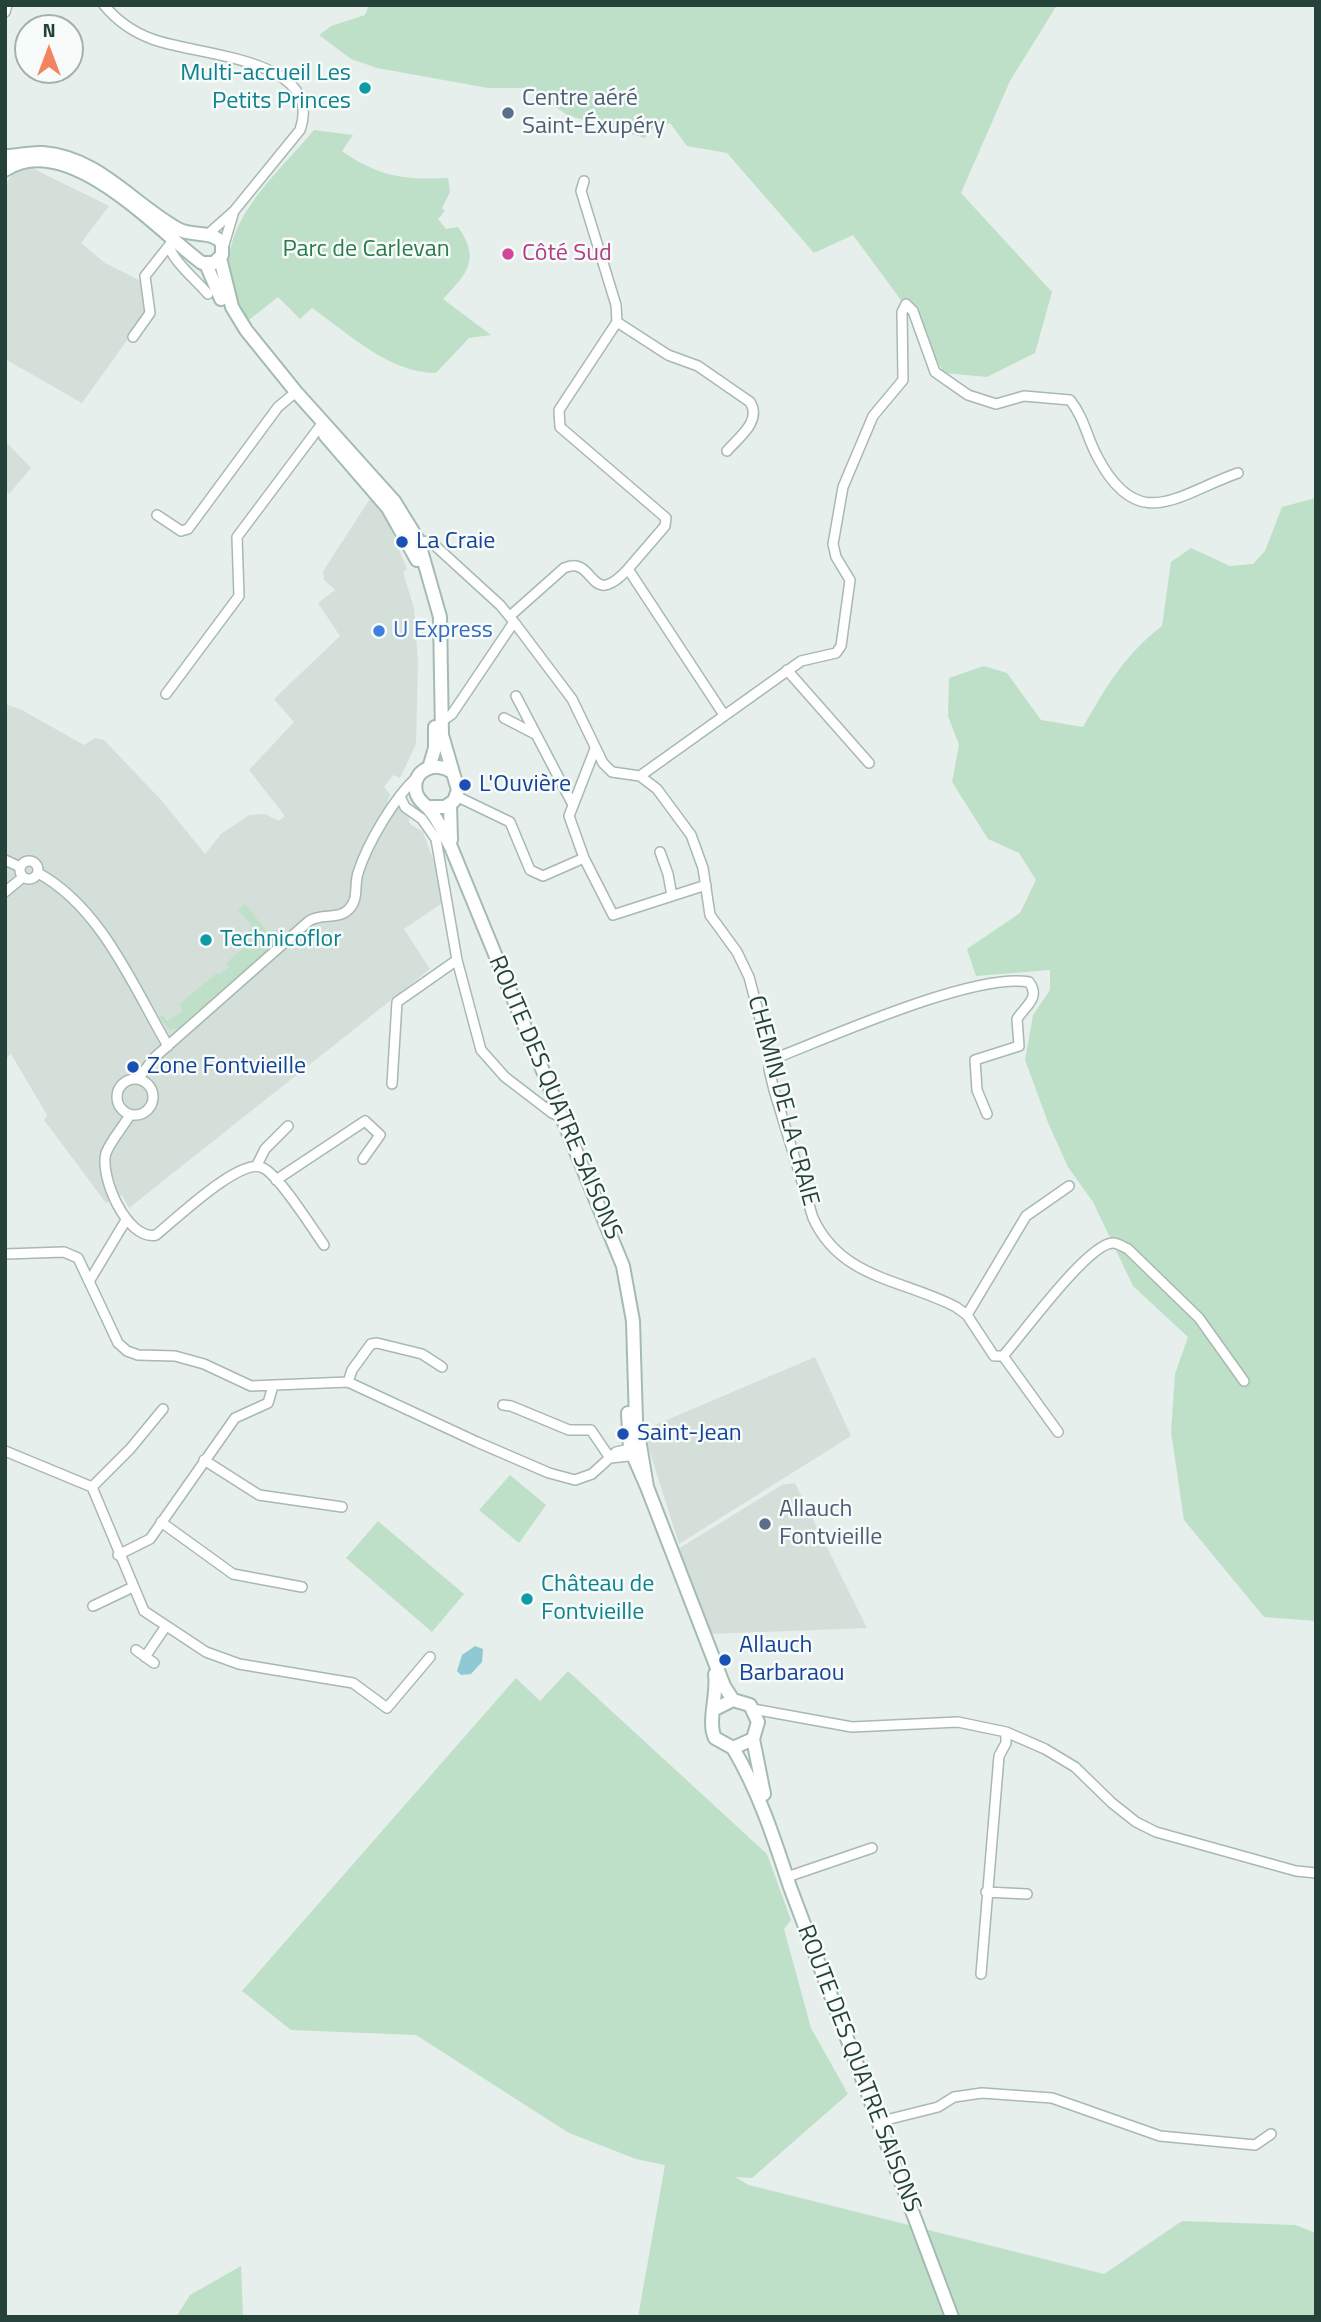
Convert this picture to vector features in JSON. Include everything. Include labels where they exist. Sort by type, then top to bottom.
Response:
[{"type":"main road","points":[[5,156],[41,152],[78,163],[112,180],[181,231],[219,240],[226,289],[238,319],[293,394]]},
{"type":"main road","points":[[5,170],[27,160],[52,163],[75,171],[128,199],[172,242],[206,264],[232,324],[293,394],[394,501],[423,555],[440,617],[442,718]]},
{"type":"main road","points":[[194,254],[196,241],[205,235]]},
{"type":"main road","points":[[206,264],[222,253]]},
{"type":"main road","points":[[414,542],[428,595],[434,635],[435,748],[429,768]]},
{"type":"main road","name":"ROUTE DES QUATRE SAISONS","points":[[442,718],[444,748],[458,783],[453,800],[451,847]]},
{"type":"main road","points":[[417,797],[418,776],[429,768],[441,766],[452,772]]},
{"type":"main road","name":"ROUTE DES QUATRE SAISONS","points":[[417,797],[428,807],[451,847],[623,1266],[633,1321],[636,1452],[714,1662],[733,1700]]},
{"type":"main road","points":[[428,807],[439,809],[453,800]]},
{"type":"main road","name":"ROUTE DES QUATRE SAISONS","points":[[714,1662],[715,1709],[712,1731],[720,1743],[733,1748],[753,1782],[786,1877],[953,2317]]},
{"type":"main road","points":[[715,1709],[733,1700],[746,1703],[753,1709]]},
{"type":"main road","name":"ROUTE DES QUATRE SAISONS","points":[[753,1709],[768,1819]]},
{"type":"main road","points":[[733,1748],[755,1734]]},
{"type":"street","points":[[5,12],[6,5]]},
{"type":"street","points":[[104,5],[114,17],[145,36],[278,73],[291,82],[300,94],[304,114],[300,130],[234,212],[205,235]]},
{"type":"street","points":[[442,718],[452,714],[512,619],[572,565],[581,567],[597,584],[613,585],[665,526],[666,518],[561,427],[557,418],[559,410],[617,322],[616,305],[581,191],[584,181]]},
{"type":"street","points":[[222,253],[234,212]]},
{"type":"street","points":[[172,242],[173,257],[183,264],[208,294]]},
{"type":"street","points":[[133,337],[150,313],[145,283],[147,270],[172,242]]},
{"type":"street","points":[[640,776],[787,670],[813,656],[836,653],[842,643],[850,580],[836,557],[833,544],[843,487],[873,416],[903,380],[902,312],[906,304],[914,311],[935,372],[968,395],[996,404],[1024,396],[1070,400],[1083,416],[1099,460],[1118,486],[1134,500],[1152,505],[1189,496],[1210,483],[1238,473]]},
{"type":"street","points":[[617,322],[668,355],[698,366],[750,402],[754,410],[753,421],[727,451]]},
{"type":"street","points":[[157,515],[181,531],[188,529],[270,417],[293,394]]},
{"type":"street","points":[[166,694],[239,596],[237,537],[321,424]]},
{"type":"street","name":"CHEMIN DE LA CRAIE","points":[[414,542],[430,541],[512,619],[572,699],[595,749],[612,772],[640,776],[657,789],[691,835],[706,885],[710,915],[737,952],[750,977],[771,1060],[769,1069],[774,1090],[821,1236],[845,1261],[860,1269],[934,1295],[967,1315],[994,1356],[1003,1356]]},
{"type":"street","points":[[423,555],[439,550]]},
{"type":"street","points":[[628,569],[724,715]]},
{"type":"street","points":[[787,670],[869,763]]},
{"type":"street","points":[[516,695],[572,803]]},
{"type":"street","points":[[504,718],[537,735]]},
{"type":"street","points":[[595,749],[569,816],[584,858],[613,915],[706,885]]},
{"type":"street","points":[[138,1079],[151,1089],[153,1101],[142,1114],[130,1115],[118,1104],[117,1094],[122,1084],[138,1079],[168,1046],[309,921],[320,916],[343,914],[349,909],[354,901],[359,870],[400,796],[418,776]]},
{"type":"street","points":[[400,796],[417,797]]},
{"type":"street","points":[[400,796],[405,807],[422,819],[436,839],[457,960],[481,1049],[505,1076],[552,1114],[564,1118]]},
{"type":"street","points":[[453,800],[510,822],[535,875],[543,876],[584,858]]},
{"type":"street","points":[[660,852],[672,896]]},
{"type":"street","points":[[5,860],[21,872],[33,878],[38,873],[38,866],[32,861],[24,861],[21,872],[5,892]]},
{"type":"street","points":[[38,873],[79,904],[168,1046]]},
{"type":"street","points":[[392,1084],[397,1002],[457,960]]},
{"type":"street","points":[[771,1060],[933,999],[982,986],[1019,980],[1029,982],[1033,987],[1034,997],[1017,1019],[1019,1046],[975,1060],[977,1090],[987,1114]]},
{"type":"street","points":[[130,1115],[109,1147],[105,1164],[112,1190],[126,1220],[144,1234],[156,1235],[216,1186],[249,1166],[257,1165],[265,1168],[276,1180],[324,1245]]},
{"type":"street","points":[[276,1180],[365,1121],[380,1135],[363,1159]]},
{"type":"street","points":[[257,1165],[265,1149],[288,1126]]},
{"type":"street","points":[[967,1315],[1026,1216],[1069,1186]]},
{"type":"street","points":[[90,1280],[126,1220]]},
{"type":"street","points":[[1058,1432],[1003,1356],[1075,1269],[1106,1245],[1115,1243],[1128,1249],[1199,1318],[1244,1381]]},
{"type":"street","points":[[5,1254],[72,1254],[83,1263],[118,1343],[127,1351],[138,1355],[175,1356],[204,1364],[251,1386],[348,1382],[477,1442],[575,1480],[592,1474],[616,1452],[636,1452]]},
{"type":"street","points":[[348,1382],[352,1370],[371,1344],[377,1343],[422,1354],[442,1367]]},
{"type":"street","points":[[118,1555],[150,1538],[235,1418],[268,1403],[273,1387]]},
{"type":"street","points":[[503,1405],[569,1430],[591,1430],[610,1458]]},
{"type":"street","points":[[92,1488],[130,1449],[163,1409]]},
{"type":"street","points":[[5,1451],[92,1488],[118,1555],[144,1611],[206,1651],[240,1664],[353,1683],[387,1708],[430,1657]]},
{"type":"street","points":[[204,1460],[259,1495],[342,1507]]},
{"type":"street","points":[[161,1522],[233,1574],[302,1587]]},
{"type":"street","points":[[93,1606],[133,1587]]},
{"type":"street","points":[[145,1657],[166,1626]]},
{"type":"street","points":[[136,1650],[154,1663]]},
{"type":"street","points":[[753,1709],[852,1727],[948,1722],[1006,1732],[1045,1749],[1075,1767],[1112,1803],[1136,1822],[1156,1832],[1296,1871],[1316,1873]]},
{"type":"street","points":[[755,1734],[776,1714]]},
{"type":"street","points":[[981,1973],[999,1756],[1006,1743],[1006,1732]]},
{"type":"street","points":[[786,1877],[872,1848]]},
{"type":"street","points":[[986,1892],[1027,1894]]},
{"type":"street","points":[[878,2122],[938,2107],[954,2097],[982,2093],[1052,2098],[1160,2136],[1255,2145],[1271,2134]]},
{"type":"shaded area","points":[[30,167],[109,206],[81,243],[105,263],[143,282],[148,311],[82,403],[5,359],[5,185],[14,172]]},
{"type":"shaded area","points":[[5,441],[31,468],[9,494],[5,490]]},
{"type":"shaded area","points":[[371,497],[384,513],[407,569],[403,572],[414,608],[418,662],[416,744],[400,778],[393,775],[384,787],[390,794],[387,803],[407,810],[410,824],[423,832],[440,878],[444,902],[404,929],[430,969],[129,1208],[122,1195],[106,1203],[44,1120],[47,1115],[11,1054],[5,1060],[5,704],[20,709],[84,745],[95,738],[104,740],[162,801],[205,854],[221,834],[249,815],[265,814],[279,821],[285,816],[249,770],[294,722],[274,699],[340,636],[318,603],[335,590],[323,579],[325,576],[322,573]]},
{"type":"shaded area","points":[[815,1357],[851,1436],[679,1544],[643,1430]]},
{"type":"shaded area","points":[[795,1483],[867,1628],[711,1634],[678,1549],[782,1485]]},
{"type":"green space","points":[[369,5],[1057,5],[1010,81],[961,193],[1052,292],[1035,353],[987,377],[944,373],[909,311],[853,235],[814,253],[727,153],[687,146],[670,123],[651,129],[645,138],[567,115],[529,88],[488,88],[377,68],[351,59],[319,35],[331,26],[365,15]]},
{"type":"green space","name":"Parc de Carlevan","points":[[314,130],[353,135],[342,151],[380,171],[405,177],[448,178],[450,192],[442,208],[445,211],[438,219],[446,229],[458,227],[469,248],[470,257],[459,282],[443,299],[491,335],[469,338],[436,373],[419,371],[386,359],[312,308],[300,319],[278,297],[245,323],[232,293],[228,266],[233,241],[243,218],[258,195]]},
{"type":"green space","points":[[1316,498],[1316,1621],[1264,1617],[1184,1520],[1171,1432],[1175,1374],[1188,1337],[1133,1286],[1093,1202],[1068,1167],[1049,1125],[1025,1060],[1033,1015],[1050,990],[1050,970],[976,976],[967,949],[1020,913],[1036,880],[1019,853],[988,839],[952,782],[959,745],[948,716],[949,678],[984,666],[1007,673],[1041,720],[1083,727],[1108,685],[1127,660],[1162,626],[1171,562],[1191,548],[1230,566],[1253,564],[1265,551],[1282,507]]},
{"type":"green space","points":[[245,904],[277,943],[177,1029],[169,1029],[159,1017],[163,1015],[167,1021],[183,1011],[179,1004],[217,973],[219,975],[229,967],[226,963],[247,945],[241,938],[253,927],[238,910]]},
{"type":"green space","points":[[510,1475],[546,1505],[519,1543],[479,1510]]},
{"type":"green space","points":[[378,1521],[464,1594],[432,1632],[346,1558]]},
{"type":"green space","points":[[568,1671],[767,1854],[791,1920],[784,1929],[811,2028],[848,2094],[752,2178],[735,2177],[749,2185],[1104,2274],[1182,2221],[1295,2225],[1316,2233],[1316,2317],[638,2317],[665,2165],[636,2159],[569,2133],[416,2035],[291,2030],[242,1991],[516,1678],[540,1701]]},
{"type":"green space","points":[[241,2266],[243,2317],[176,2317],[190,2295]]},
{"type":"water","points":[[475,1646],[483,1649],[482,1662],[471,1674],[461,1675],[457,1671],[462,1655]]},
{"type":"place","name":"Multi-accueil Les Petits Princes","points":[[365,88]]},
{"type":"place","name":"Centre aéré Saint-Éxupéry","points":[[508,113]]},
{"type":"place","name":"Côté Sud","points":[[508,254]]},
{"type":"place","name":"La Craie","points":[[402,542]]},
{"type":"place","name":"U Express","points":[[379,631]]},
{"type":"place","name":"L'Ouvière","points":[[465,785]]},
{"type":"place","name":"Technicoflor","points":[[206,940]]},
{"type":"place","name":"Zone Fontvieille","points":[[133,1067]]},
{"type":"place","name":"Saint-Jean","points":[[623,1434]]},
{"type":"place","name":"Allauch Fontvieille","points":[[765,1524]]},
{"type":"place","name":"Château de Fontvieille","points":[[527,1599]]},
{"type":"place","name":"Allauch Barbaraou","points":[[725,1660]]}]
